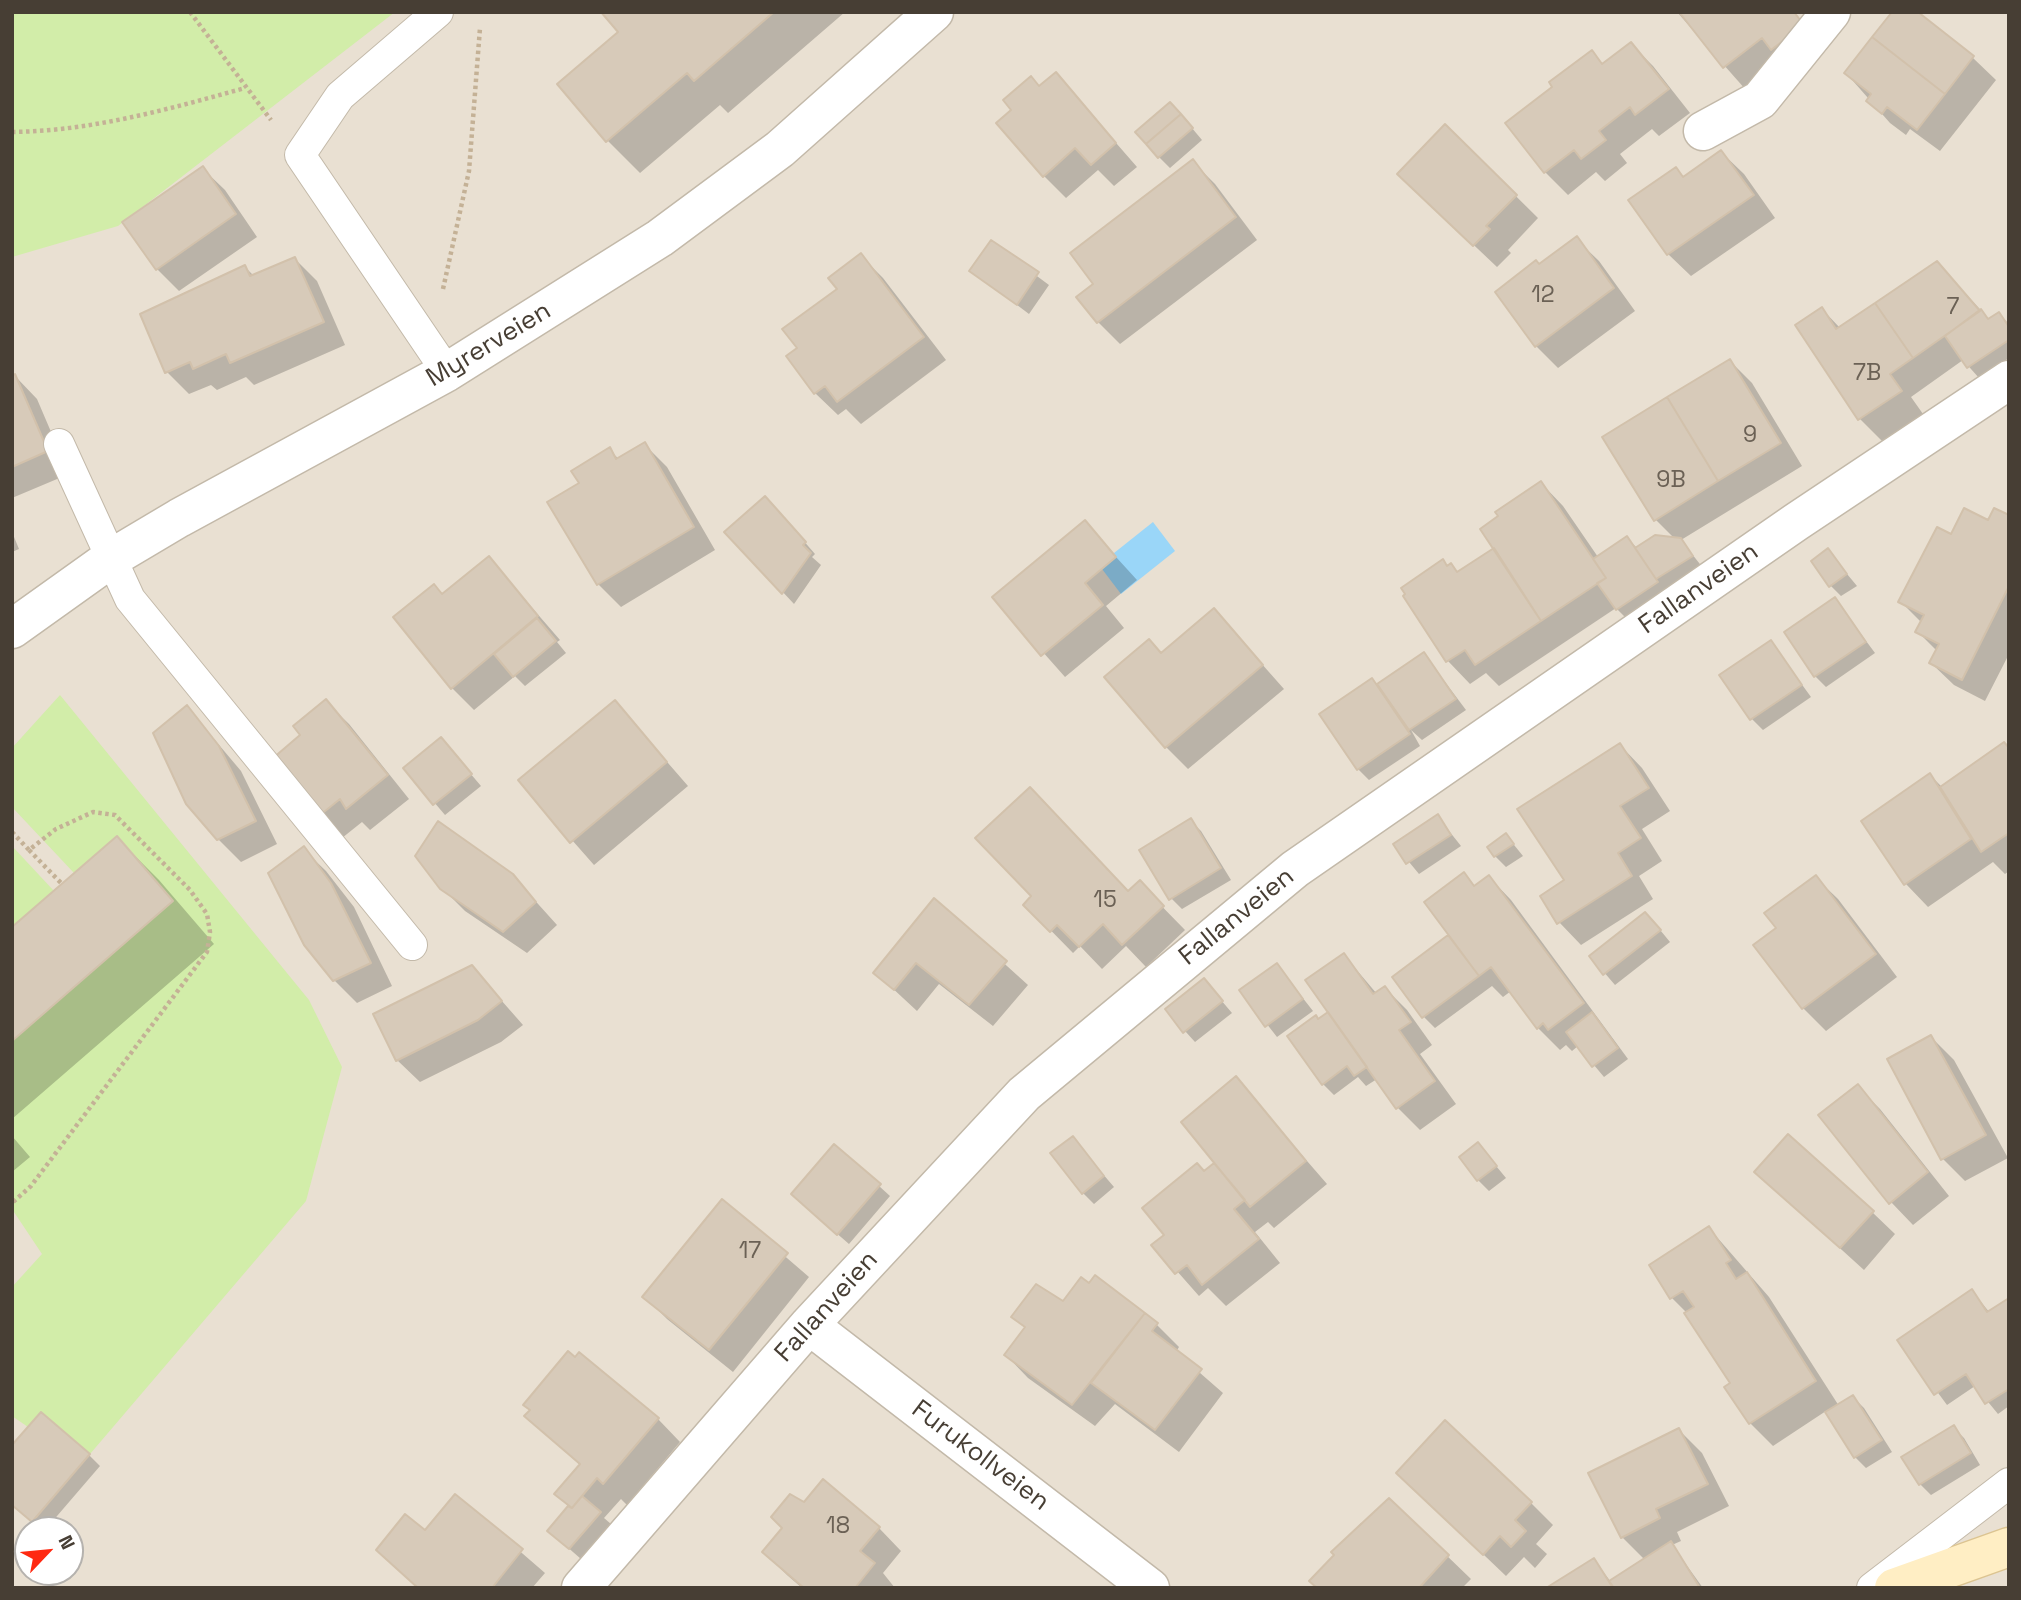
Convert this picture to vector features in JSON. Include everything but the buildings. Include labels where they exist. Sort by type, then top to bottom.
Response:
[{"type":"street","name":"Myrerveien","points":[[12,629],[110,559],[179,518],[447,372],[660,238],[780,149],[934,12]]},
{"type":"street","points":[[1703,131],[1760,100],[1831,12]]},
{"type":"street","name":"Fallanveien","points":[[581,1588],[809,1325],[1024,1094],[1295,869],[1796,522],[2009,380]]},
{"type":"street","name":"Furukollveien","points":[[809,1325],[1150,1588]]},
{"type":"street","points":[[1894,1588],[2009,1547]]},
{"type":"lane","points":[[438,12],[340,96],[300,155],[447,372]]},
{"type":"lane","points":[[59,444],[130,599],[412,945]]},
{"type":"lane","points":[[1872,1588],[2009,1483]]},
{"type":"path","points":[[12,132],[55,132],[132,117],[245,88],[190,12]]},
{"type":"path","points":[[439,302],[469,171],[481,32]]},
{"type":"path","points":[[12,1203],[31,1186],[207,952],[210,932],[207,914],[190,890],[116,816],[93,812],[56,829],[29,850]]},
{"type":"path","points":[[12,832],[62,884]]},
{"type":"shaded area","points":[[12,12],[2009,12],[2009,1588],[12,1588]]},
{"type":"green space","points":[[12,12],[395,12],[118,226],[12,257]]},
{"type":"green space","points":[[60,695],[309,1000],[342,1067],[306,1201],[90,1454],[41,1412],[28,1427],[12,1416],[12,1287],[42,1254],[12,1209],[12,1041],[173,901],[118,836],[74,873],[12,807],[12,748]]},
{"type":"green space","points":[[12,846],[54,891],[12,927]]},
{"type":"water","points":[[1153,522],[1175,551],[1121,594],[1099,565]]}]
